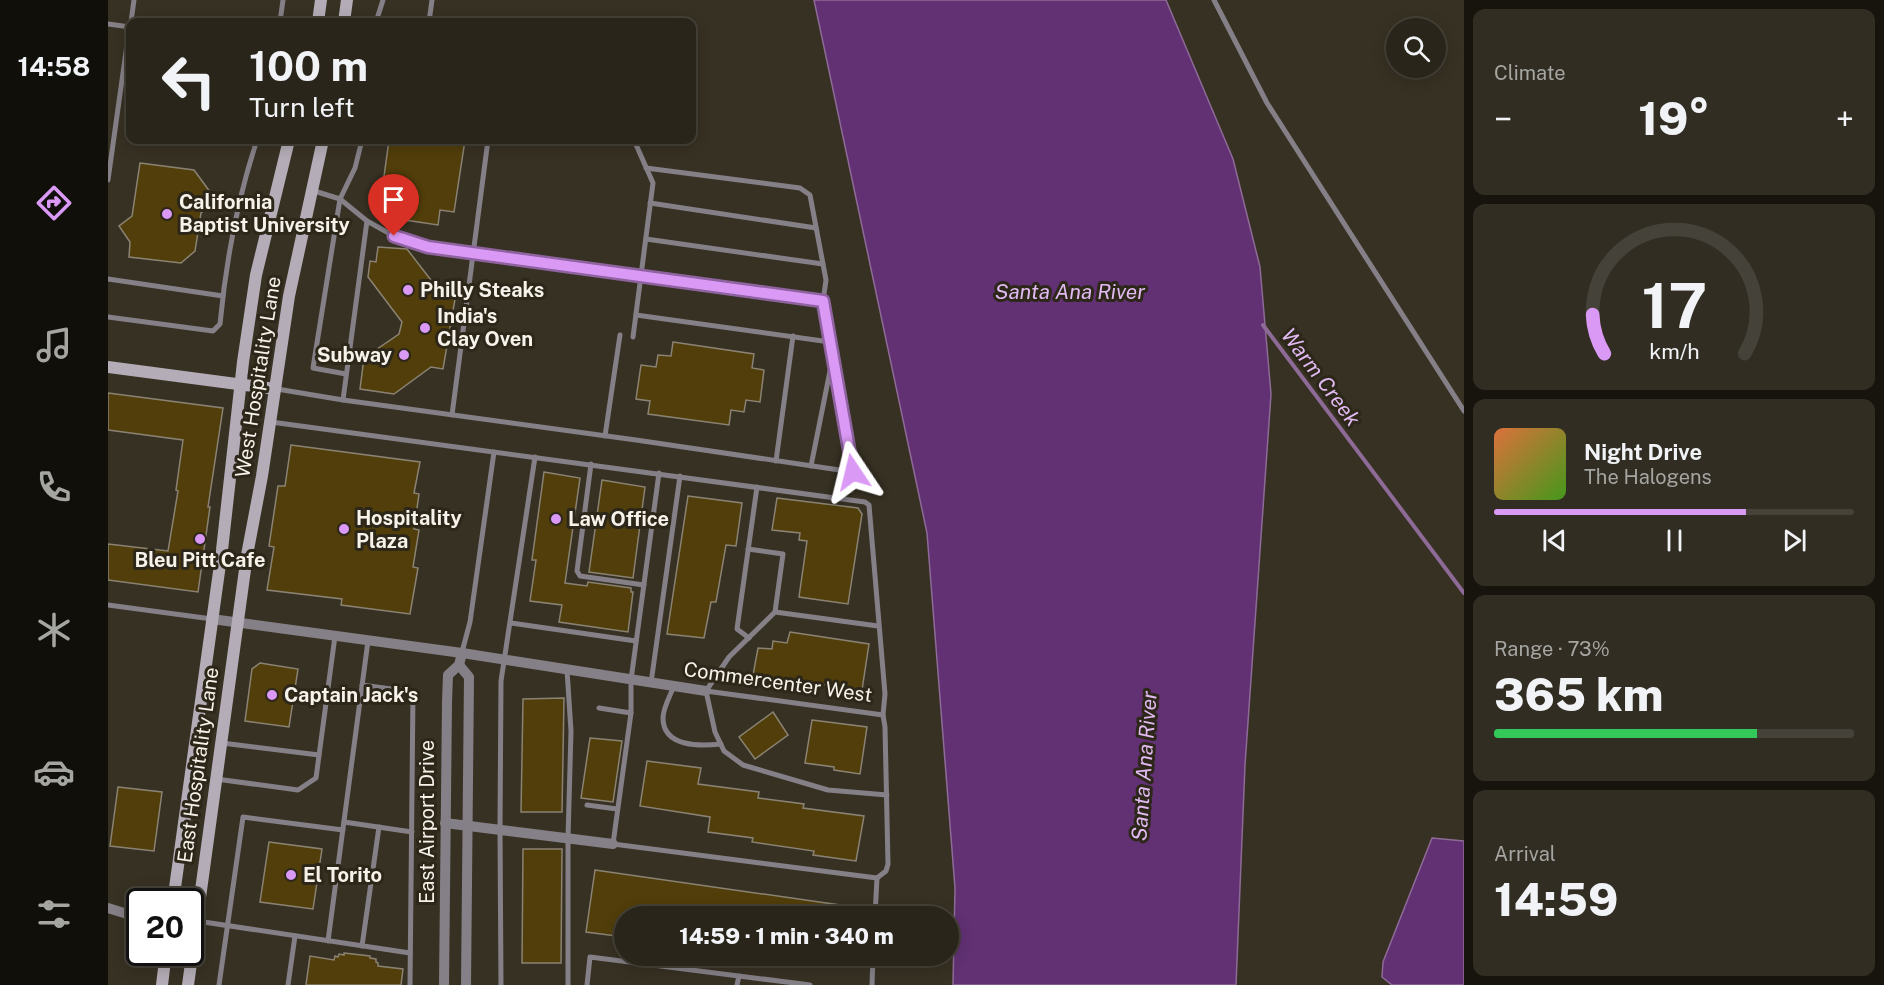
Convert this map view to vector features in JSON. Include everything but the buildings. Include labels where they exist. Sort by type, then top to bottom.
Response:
[{"type":"main road","points":[[319,18],[321,0]]},
{"type":"main road","points":[[345,18],[347,0]]},
{"type":"main road","name":"West Hospitality Lane","points":[[212,619],[258,262],[288,144]]},
{"type":"main road","name":"West Hospitality Lane","points":[[238,622],[289,296],[322,144]]},
{"type":"main road","points":[[108,367],[275,389]]},
{"type":"main road","name":"East Hospitality Lane","points":[[175,888],[212,619]]},
{"type":"main road","name":"East Hospitality Lane","points":[[201,888],[238,622]]},
{"type":"main road","points":[[162,985],[164,966]]},
{"type":"main road","name":"East Hospitality Lane","points":[[188,985],[191,966]]},
{"type":"street","name":"Commercenter West","points":[[212,619],[462,653],[706,691]]},
{"type":"street","name":"East Airport Drive","points":[[444,985],[448,675],[459,665],[462,653]]},
{"type":"street","name":"East Airport Drive","points":[[459,665],[469,677],[466,985]]},
{"type":"street","points":[[445,823],[613,843]]},
{"type":"street","points":[[108,908],[125,912]]},
{"type":"lane","points":[[131,18],[134,0]]},
{"type":"lane","points":[[281,18],[283,0]]},
{"type":"lane","points":[[377,18],[383,0]]},
{"type":"lane","points":[[430,18],[432,0]]},
{"type":"lane","points":[[1214,0],[1267,103],[1464,411]]},
{"type":"lane","points":[[108,24],[126,25]]},
{"type":"lane","points":[[108,180],[126,53]]},
{"type":"lane","points":[[108,316],[213,331],[220,324],[233,227],[243,181],[256,144]]},
{"type":"lane","points":[[346,374],[313,368],[340,199],[355,168],[361,144]]},
{"type":"lane","points":[[452,415],[488,144]]},
{"type":"lane","points":[[633,337],[653,183],[636,144]]},
{"type":"lane","points":[[275,389],[853,472],[823,301],[826,280],[810,195],[800,188],[646,168]]},
{"type":"lane","points":[[311,190],[340,199],[367,221],[394,236],[428,247],[823,301]]},
{"type":"lane","points":[[650,203],[816,228]]},
{"type":"lane","points":[[343,400],[367,221]]},
{"type":"lane","points":[[646,239],[823,264]]},
{"type":"lane","points":[[108,279],[223,296]]},
{"type":"lane","points":[[636,315],[830,342]]},
{"type":"lane","points":[[605,436],[620,335]]},
{"type":"lane","points":[[776,461],[793,336]]},
{"type":"lane","points":[[811,466],[833,357]]},
{"type":"lane","points":[[270,422],[865,502],[869,505],[885,694],[883,715]]},
{"type":"lane","points":[[462,653],[470,622],[494,452]]},
{"type":"lane","points":[[501,985],[501,681],[536,457]]},
{"type":"lane","points":[[591,464],[577,572],[580,576],[644,585]]},
{"type":"lane","points":[[659,473],[630,680],[631,713],[613,843],[877,878],[876,906]]},
{"type":"lane","points":[[651,683],[680,476]]},
{"type":"lane","points":[[749,638],[736,628],[757,487]]},
{"type":"lane","points":[[748,549],[783,554],[775,612],[729,657],[706,691],[715,732],[724,751],[743,765],[828,790],[887,795]]},
{"type":"lane","points":[[108,605],[212,619]]},
{"type":"lane","points":[[775,612],[878,626]]},
{"type":"lane","points":[[511,623],[636,641]]},
{"type":"lane","points":[[216,779],[298,789],[316,778],[335,636]]},
{"type":"lane","points":[[328,940],[368,641]]},
{"type":"lane","points":[[567,670],[571,731],[568,985]]},
{"type":"lane","points":[[362,685],[413,692],[411,985]]},
{"type":"lane","points":[[674,686],[663,716],[664,726],[669,735],[694,746],[721,744]]},
{"type":"lane","name":"Commercenter West","points":[[706,691],[883,715],[888,864],[886,871],[877,878]]},
{"type":"lane","points":[[599,708],[631,713]]},
{"type":"lane","points":[[221,743],[319,755]]},
{"type":"lane","points":[[586,805],[617,809]]},
{"type":"lane","points":[[219,985],[243,817],[343,830]]},
{"type":"lane","points":[[344,822],[411,832]]},
{"type":"lane","points":[[362,946],[379,827]]},
{"type":"lane","points":[[204,922],[410,953]]},
{"type":"lane","points":[[288,985],[295,936]]},
{"type":"lane","points":[[587,985],[590,957],[740,976],[766,982],[810,985]]},
{"type":"lane","points":[[872,985],[873,966]]},
{"type":"lane","points":[[737,985],[740,976]]},
{"type":"water","name":"Santa Ana River","points":[[814,0],[1166,0],[1233,159],[1260,267],[1271,394],[1245,765],[1236,985],[953,985],[953,966],[959,966],[959,906],[955,906],[927,533]]},
{"type":"water","points":[[1432,838],[1464,841],[1464,985],[1392,985],[1382,977],[1383,962]]},
{"type":"waterway","name":"Warm Creek","points":[[1263,325],[1464,593]]},
{"type":"place","name":"California Baptist University","points":[[167,214]]},
{"type":"place","name":"Philly Steaks","points":[[408,290]]},
{"type":"place","name":"India's Clay Oven","points":[[425,328]]},
{"type":"place","name":"Subway","points":[[404,355]]},
{"type":"place","name":"Law Office","points":[[556,519]]},
{"type":"place","name":"Hospitality Plaza","points":[[344,529]]},
{"type":"place","name":"Bleu Pitt Cafe","points":[[200,539]]},
{"type":"place","name":"Captain Jack's","points":[[272,695]]},
{"type":"place","name":"El Torito","points":[[291,875]]},
{"type":"route","points":[[394,236],[428,247],[823,301],[853,472]]}]
